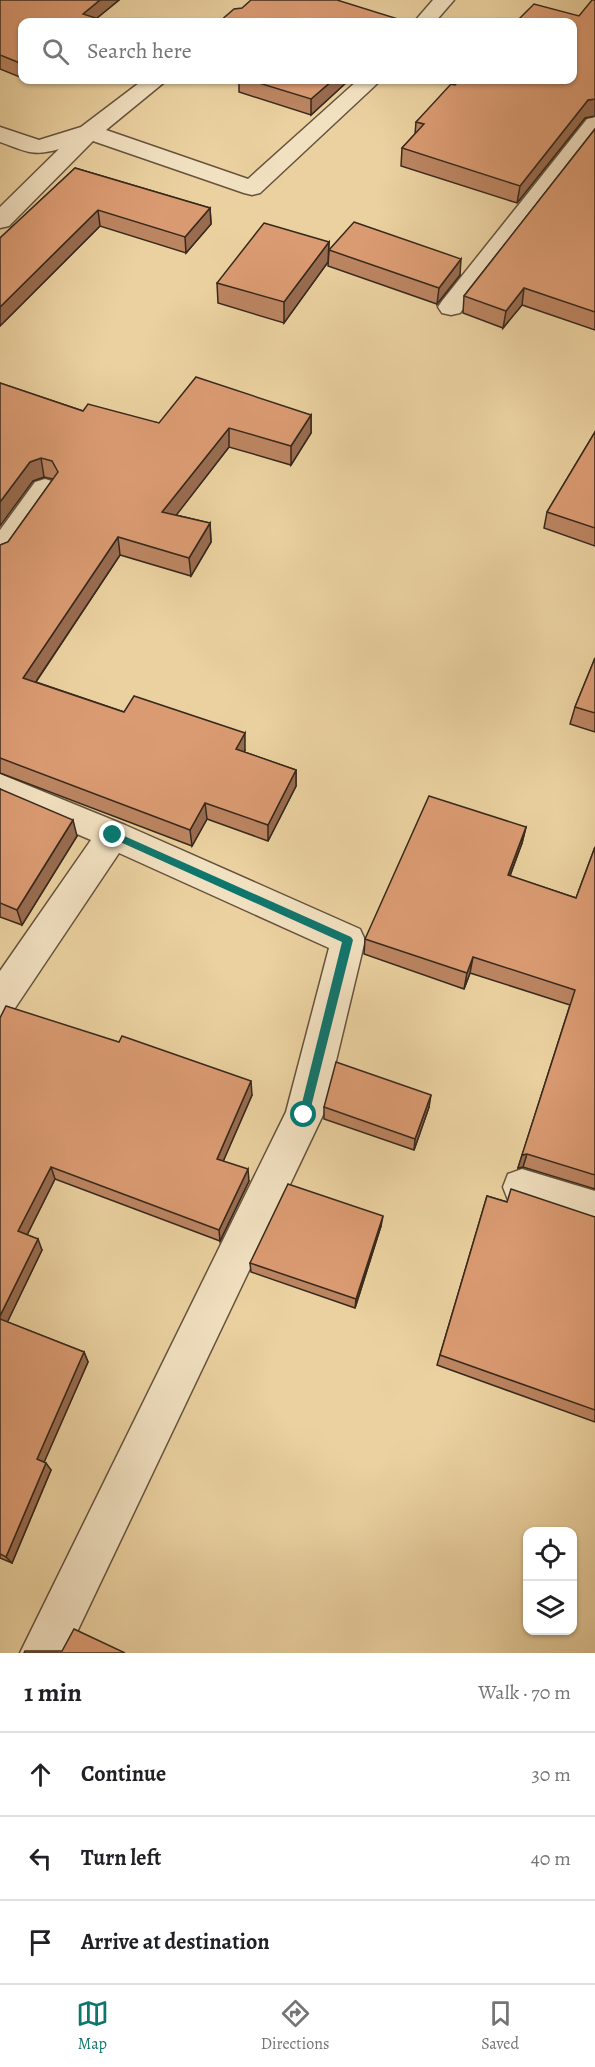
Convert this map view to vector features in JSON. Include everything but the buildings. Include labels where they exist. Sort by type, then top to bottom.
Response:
[{"type":"street","points":[[428,18],[444,0]]},
{"type":"street","points":[[0,221],[89,132],[151,84]]},
{"type":"street","points":[[0,134],[38,148],[89,132],[252,188],[366,84]]},
{"type":"street","points":[[451,307],[595,124]]},
{"type":"street","points":[[0,552],[45,489]]},
{"type":"street","points":[[0,787],[348,940],[304,1115],[43,1653]]},
{"type":"street","points":[[0,1000],[113,835]]},
{"type":"street","points":[[522,1187],[595,1210]]},
{"type":"route","points":[[113,835],[348,940],[304,1115]]}]
